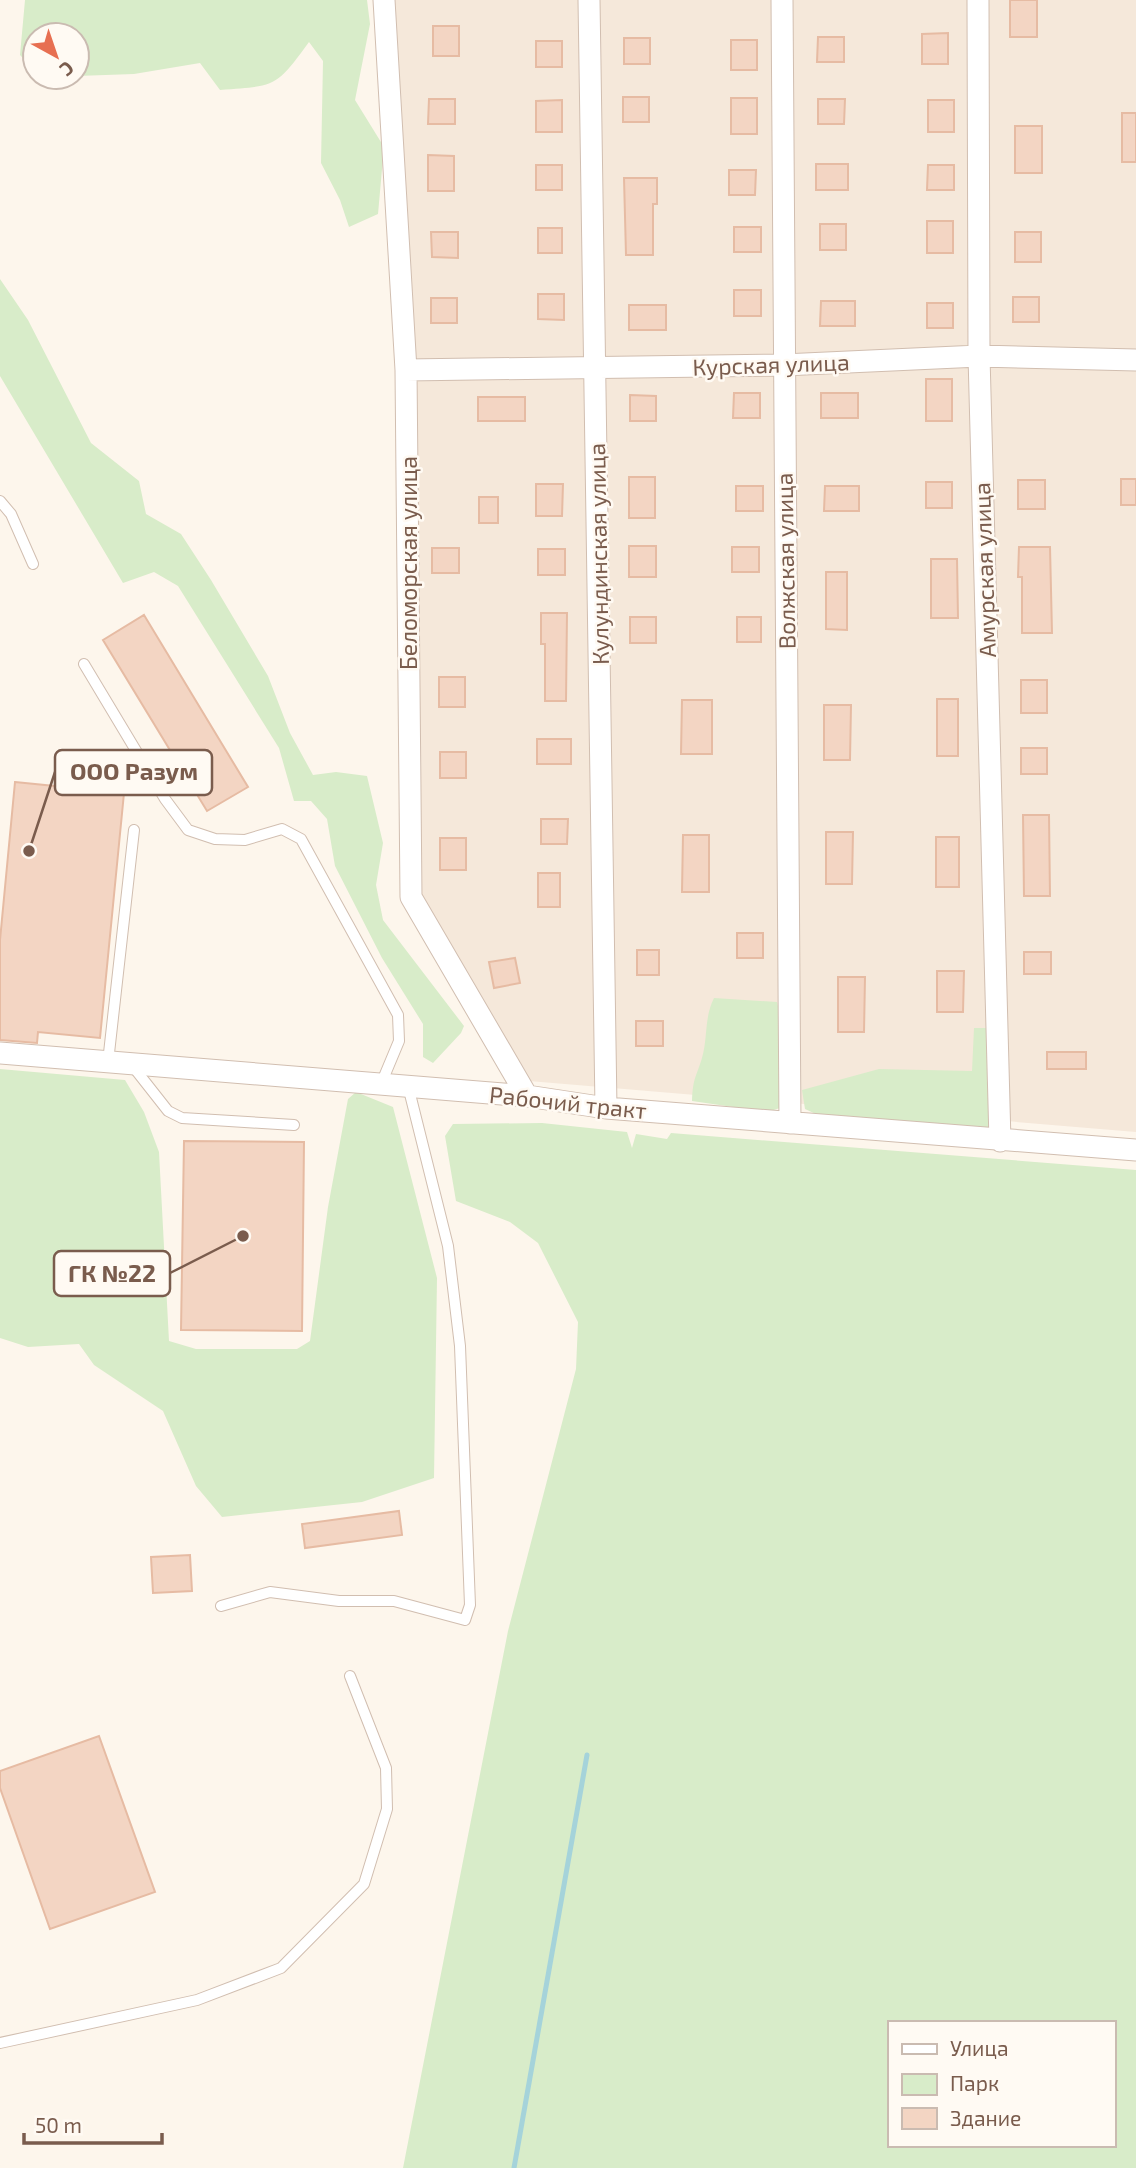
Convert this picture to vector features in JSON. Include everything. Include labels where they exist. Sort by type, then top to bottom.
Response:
[{"type":"street","name":"Беломорская улица","points":[[384,0],[407,370],[411,897],[527,1096]]},
{"type":"street","name":"Кулундинская улица","points":[[589,0],[606,1108]]},
{"type":"street","name":"Волжская улица","points":[[782,0],[790,1123]]},
{"type":"street","name":"Амурская улица","points":[[978,0],[979,356],[1000,1141]]},
{"type":"street","name":"Курская улица","points":[[407,370],[783,365],[979,356],[1136,360]]},
{"type":"street","name":"Рабочий тракт","points":[[0,1053],[527,1096],[606,1108],[1136,1150]]},
{"type":"lane","points":[[0,501],[11,514],[33,564]]},
{"type":"lane","points":[[85,664],[165,799],[188,830],[215,839],[245,840],[282,829],[301,839],[398,1015],[399,1041],[381,1084]]},
{"type":"lane","points":[[108,1062],[134,830]]},
{"type":"lane","points":[[131,1064],[167,1111],[182,1118],[294,1125]]},
{"type":"lane","points":[[221,1606],[270,1592],[339,1601],[394,1601],[465,1620],[470,1605],[460,1346],[448,1246],[408,1086]]},
{"type":"lane","points":[[0,2043],[197,2000],[281,1968],[364,1884],[387,1809],[386,1768],[350,1676]]},
{"type":"shaded area","points":[[394,0],[1136,0],[1136,1132],[529,1081],[420,897]]},
{"type":"green space","points":[[25,0],[367,0],[370,24],[355,100],[384,147],[378,214],[349,227],[340,200],[321,163],[323,61],[309,42],[289,68],[274,81],[253,87],[220,90],[200,63],[134,74],[91,76],[91,21],[23,21]]},
{"type":"green space","points":[[0,279],[28,320],[91,443],[139,481],[146,514],[181,534],[211,580],[268,676],[290,733],[313,775],[336,772],[367,776],[383,843],[376,885],[383,920],[464,1026],[461,1033],[433,1063],[423,1057],[423,1024],[382,958],[335,866],[327,819],[311,801],[294,801],[279,748],[178,586],[154,572],[123,583],[0,376]]},
{"type":"green space","points":[[714,998],[777,1002],[780,1015],[780,1108],[767,1112],[692,1101]]},
{"type":"green space","points":[[974,1028],[987,1028],[990,1127],[986,1131],[818,1115],[805,1109],[802,1090],[879,1069],[972,1071]]},
{"type":"green space","points":[[0,1069],[125,1080],[144,1112],[159,1152],[169,1341],[196,1349],[297,1349],[310,1341],[328,1207],[348,1099],[356,1092],[393,1107],[437,1278],[434,1478],[362,1502],[222,1517],[196,1486],[163,1411],[94,1365],[79,1344],[28,1347],[0,1338]]},
{"type":"green space","points":[[542,1123],[627,1132],[632,1148],[636,1134],[667,1139],[671,1133],[1136,1170],[1136,2168],[403,2168],[508,1631],[576,1369],[578,1322],[538,1243],[510,1222],[456,1201],[445,1136],[453,1124]]},
{"type":"building","points":[[1010,0],[1037,0],[1037,37],[1010,37]]},
{"type":"building","points":[[433,26],[459,26],[459,56],[433,56]]},
{"type":"building","points":[[948,33],[948,64],[922,64],[922,34]]},
{"type":"building","points":[[818,37],[844,37],[844,62],[817,62]]},
{"type":"building","points":[[624,38],[650,38],[650,64],[624,64]]},
{"type":"building","points":[[731,40],[757,40],[757,70],[731,70]]},
{"type":"building","points":[[536,41],[562,41],[562,67],[536,67]]},
{"type":"building","points":[[623,97],[649,97],[649,122],[623,122]]},
{"type":"building","points":[[731,98],[757,98],[757,134],[731,134]]},
{"type":"building","points":[[429,99],[455,99],[455,124],[428,124]]},
{"type":"building","points":[[818,99],[845,99],[844,124],[818,124]]},
{"type":"building","points":[[562,100],[562,132],[536,132],[536,101]]},
{"type":"building","points":[[928,100],[954,100],[954,132],[928,132]]},
{"type":"building","points":[[1122,113],[1136,113],[1136,162],[1122,162]]},
{"type":"building","points":[[1015,126],[1042,126],[1042,173],[1015,173]]},
{"type":"building","points":[[428,155],[454,156],[454,191],[428,191]]},
{"type":"building","points":[[816,164],[848,164],[848,190],[816,190]]},
{"type":"building","points":[[536,165],[562,165],[562,190],[536,190]]},
{"type":"building","points":[[928,165],[954,165],[954,190],[927,190]]},
{"type":"building","points":[[729,170],[756,170],[755,195],[729,195]]},
{"type":"building","points":[[624,178],[657,178],[657,204],[653,204],[653,255],[626,255]]},
{"type":"building","points":[[927,221],[953,221],[953,253],[927,253]]},
{"type":"building","points":[[820,224],[846,224],[846,250],[820,250]]},
{"type":"building","points":[[734,227],[761,227],[761,252],[734,252]]},
{"type":"building","points":[[538,228],[562,228],[562,253],[538,253]]},
{"type":"building","points":[[431,232],[458,232],[458,258],[432,257]]},
{"type":"building","points":[[1015,232],[1041,232],[1041,262],[1015,262]]},
{"type":"building","points":[[734,290],[761,290],[761,316],[734,316]]},
{"type":"building","points":[[538,294],[564,294],[564,320],[538,319]]},
{"type":"building","points":[[1013,297],[1039,297],[1039,322],[1013,322]]},
{"type":"building","points":[[431,298],[457,298],[457,323],[431,323]]},
{"type":"building","points":[[821,301],[855,301],[855,326],[820,326]]},
{"type":"building","points":[[927,303],[953,303],[953,328],[927,328]]},
{"type":"building","points":[[629,305],[666,305],[666,330],[629,330]]},
{"type":"building","points":[[926,379],[952,379],[952,421],[926,421]]},
{"type":"building","points":[[734,393],[760,393],[760,418],[733,418]]},
{"type":"building","points":[[821,393],[858,393],[858,418],[821,418]]},
{"type":"building","points":[[630,395],[656,396],[656,421],[630,421]]},
{"type":"building","points":[[478,397],[525,397],[525,421],[478,421]]},
{"type":"building","points":[[629,477],[655,477],[655,518],[629,518]]},
{"type":"building","points":[[1121,479],[1136,479],[1136,505],[1121,505]]},
{"type":"building","points":[[1018,480],[1045,480],[1045,509],[1018,509]]},
{"type":"building","points":[[926,482],[952,482],[952,508],[926,508]]},
{"type":"building","points":[[536,484],[563,484],[562,516],[536,516]]},
{"type":"building","points":[[736,486],[763,486],[763,511],[736,511]]},
{"type":"building","points":[[825,486],[859,486],[859,511],[824,511]]},
{"type":"building","points":[[479,497],[498,497],[498,523],[479,523]]},
{"type":"building","points":[[629,546],[656,546],[656,577],[629,577]]},
{"type":"building","points":[[732,547],[759,547],[759,572],[732,572]]},
{"type":"building","points":[[1019,547],[1050,547],[1052,633],[1022,633]]},
{"type":"building","points":[[432,548],[459,548],[459,573],[432,573]]},
{"type":"building","points":[[538,549],[565,549],[565,575],[538,575]]},
{"type":"building","points":[[931,559],[957,559],[958,618],[931,618]]},
{"type":"building","points":[[826,572],[847,572],[847,630],[826,629]]},
{"type":"building","points":[[541,613],[567,613],[566,701],[545,701],[545,644],[541,644]]},
{"type":"building","points":[[144,615],[248,787],[207,811],[103,640]]},
{"type":"building","points":[[630,617],[656,617],[656,643],[630,643]]},
{"type":"building","points":[[737,617],[761,617],[761,642],[737,642]]},
{"type":"building","points":[[439,677],[465,677],[465,707],[439,707]]},
{"type":"building","points":[[1021,680],[1047,680],[1047,713],[1021,713]]},
{"type":"building","points":[[937,699],[958,699],[958,756],[937,756]]},
{"type":"building","points":[[682,700],[712,700],[712,754],[681,754]]},
{"type":"building","points":[[824,705],[851,705],[850,760],[824,760]]},
{"type":"building","points":[[537,739],[571,739],[571,764],[537,764]]},
{"type":"building","points":[[1021,748],[1047,748],[1047,774],[1021,774]]},
{"type":"building","points":[[440,752],[466,752],[466,778],[440,778]]},
{"type":"building","points":[[15,782],[124,793],[100,1038],[38,1032],[37,1043],[0,1040],[0,940]]},
{"type":"building","points":[[1023,815],[1049,815],[1050,896],[1024,896]]},
{"type":"building","points":[[541,819],[568,819],[567,844],[541,844]]},
{"type":"building","points":[[826,832],[853,832],[852,884],[826,884]]},
{"type":"building","points":[[683,835],[709,835],[709,892],[682,892]]},
{"type":"building","points":[[936,837],[959,837],[959,887],[936,887]]},
{"type":"building","points":[[440,838],[466,838],[466,870],[440,870]]},
{"type":"building","points":[[538,873],[560,873],[560,907],[538,907]]},
{"type":"building","points":[[737,933],[763,933],[763,958],[737,958]]},
{"type":"building","points":[[637,950],[659,950],[659,975],[637,975]]},
{"type":"building","points":[[1024,952],[1051,952],[1051,974],[1024,974]]},
{"type":"building","points":[[515,958],[520,983],[494,988],[489,962]]},
{"type":"building","points":[[937,971],[964,971],[963,1012],[937,1012]]},
{"type":"building","points":[[838,977],[865,977],[864,1032],[838,1032]]},
{"type":"building","points":[[636,1021],[663,1021],[663,1046],[636,1046]]},
{"type":"building","points":[[1047,1052],[1086,1052],[1086,1069],[1047,1069]]},
{"type":"building","points":[[184,1141],[304,1142],[302,1331],[181,1330]]},
{"type":"building","points":[[399,1511],[402,1535],[305,1548],[302,1524]]},
{"type":"building","points":[[190,1555],[192,1591],[153,1593],[151,1557]]},
{"type":"building","points":[[99,1736],[155,1892],[50,1929],[0,1788],[0,1771]]},
{"type":"waterway","points":[[514,2168],[587,1755]]},
{"type":"place","name":"ООО Разум","points":[[29,851]]},
{"type":"place","name":"ГК №22","points":[[243,1236]]}]
